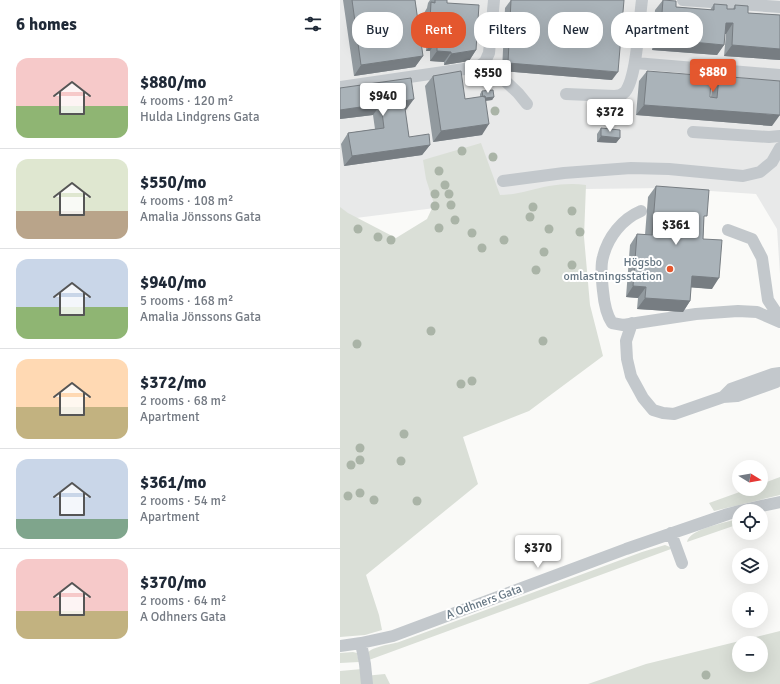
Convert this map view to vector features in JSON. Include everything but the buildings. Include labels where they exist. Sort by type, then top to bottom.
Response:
[{"type":"street","points":[[340,87],[478,67],[485,62],[489,53],[494,0]]},
{"type":"street","points":[[566,94],[614,96],[625,92],[632,76],[635,63],[642,0]]},
{"type":"street","points":[[683,0],[780,8]]},
{"type":"street","points":[[485,62],[518,93],[527,104]]},
{"type":"street","points":[[635,63],[780,75]]},
{"type":"street","points":[[693,132],[769,138],[780,136]]},
{"type":"street","points":[[503,181],[564,173],[631,168],[668,169],[743,176],[760,172],[772,162],[780,148]]},
{"type":"street","points":[[642,211],[634,214],[622,224],[611,238],[602,258],[604,298],[608,317],[612,324],[623,325],[696,314],[738,311],[757,312],[780,322]]},
{"type":"street","points":[[728,230],[752,239],[762,258],[768,300],[780,318]]},
{"type":"street","points":[[632,323],[626,342],[627,359],[631,376],[643,398],[653,410],[674,414],[723,397],[737,396],[776,382],[780,378]]},
{"type":"street","points":[[723,397],[731,389],[773,374],[780,373]]},
{"type":"street","name":"A Odhners Gata","points":[[768,505],[780,502]]},
{"type":"street","name":"A Odhners Gata","points":[[340,646],[393,636],[671,533],[732,513]]},
{"type":"street","points":[[671,533],[682,563]]},
{"type":"street","points":[[362,643],[367,684]]},
{"type":"shaded area","points":[[340,0],[780,0],[780,274],[777,229],[756,194],[665,188],[586,189],[340,220]]},
{"type":"shaded area","points":[[481,143],[500,195],[558,185],[586,185],[584,237],[590,305],[603,356],[529,411],[463,437],[478,484],[366,575],[379,615],[382,630],[365,635],[340,637],[340,207],[348,213],[396,238],[427,219],[434,204],[426,179],[423,160]]},
{"type":"shaded area","points":[[780,477],[780,495],[743,504],[732,504],[732,507],[714,511],[709,503],[732,495],[732,496],[768,496],[768,481]]},
{"type":"shaded area","points":[[732,521],[732,526],[687,542],[689,537],[694,533]]},
{"type":"shaded area","points":[[665,545],[671,549],[369,660],[368,653],[373,649],[399,642],[642,552]]},
{"type":"shaded area","points":[[780,631],[780,684],[588,684],[646,664],[732,643],[732,672],[768,672],[768,636],[760,636]]},
{"type":"shaded area","points":[[340,653],[357,653],[359,662],[340,663]]},
{"type":"shaded area","points":[[362,669],[364,676],[385,674],[390,684],[340,684],[340,671]]},
{"type":"place","name":"Högsbo omlastningsstation","points":[[670,269]]}]
